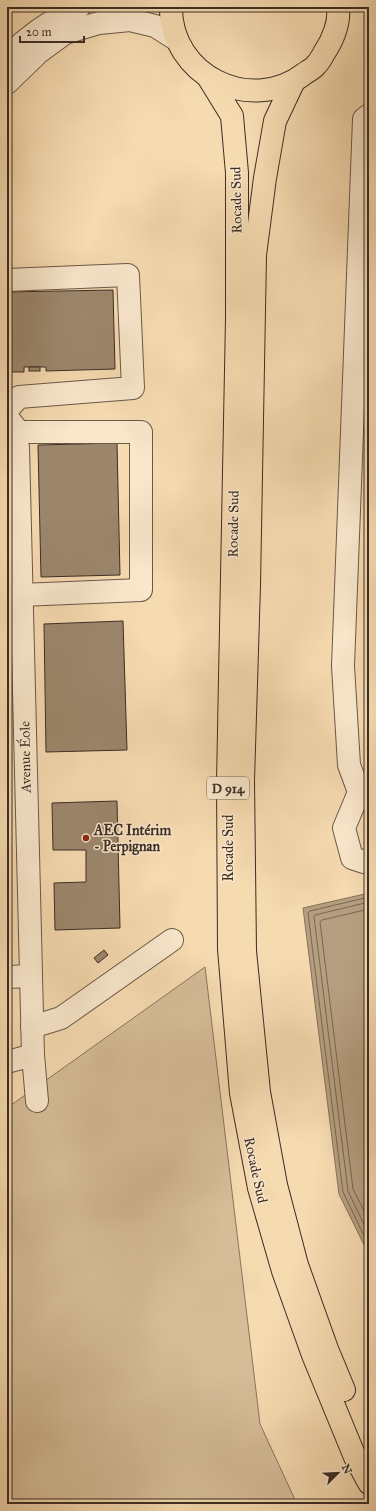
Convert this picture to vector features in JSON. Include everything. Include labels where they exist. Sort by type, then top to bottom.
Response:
[{"type":"main road","points":[[171,7],[171,18],[177,40],[190,61],[208,77],[228,87],[250,92],[272,90],[293,83],[316,65],[332,41],[339,13],[338,7]]},
{"type":"main road","name":"Rocade Sud","points":[[208,77],[232,116],[237,173],[237,318],[228,782],[228,941],[241,1093],[259,1188],[283,1271],[313,1356],[355,1457],[369,1483]]},
{"type":"main road","name":"Rocade Sud","points":[[293,83],[275,121],[264,178],[255,255],[249,577],[243,780],[245,951],[259,1092],[276,1185],[297,1265],[327,1349],[369,1452]]},
{"type":"street","points":[[7,57],[21,43],[56,18],[79,7]]},
{"type":"street","points":[[7,83],[39,52],[65,33],[99,23],[130,20],[155,26],[177,40]]},
{"type":"street","points":[[369,115],[364,119],[343,666],[349,765],[364,789],[344,828],[352,858],[364,862],[369,859]]},
{"type":"street","points":[[7,280],[128,275],[133,388],[19,397],[7,410]]},
{"type":"street","points":[[11,424],[141,432],[141,590],[21,595]]},
{"type":"street","name":"Avenue Éole","points":[[11,424],[18,448],[32,1027],[37,1101]]},
{"type":"street","points":[[32,1027],[61,1018],[172,940]]},
{"type":"street","points":[[7,977],[31,976]]},
{"type":"street","points":[[7,1062],[33,1055]]},
{"type":"shaded area","points":[[205,967],[260,1424],[297,1504],[7,1504],[7,1108]]},
{"type":"water","points":[[369,893],[369,1255],[339,1194],[303,908]]},
{"type":"building","points":[[113,290],[115,369],[46,371],[46,367],[24,367],[24,372],[7,372],[7,292]]},
{"type":"building","points":[[29,367],[40,367],[40,371],[29,371]]},
{"type":"building","points":[[117,443],[120,575],[41,577],[38,445]]},
{"type":"building","points":[[123,621],[127,750],[46,752],[44,624]]},
{"type":"building","points":[[368,666],[369,739],[367,740]]},
{"type":"building","points":[[117,801],[120,928],[55,930],[54,883],[86,882],[86,850],[53,850],[52,803]]},
{"type":"building","points":[[104,950],[108,955],[98,963],[94,958]]},
{"type":"place","name":"AEC Intérim - Perpignan","points":[[86,838]]}]
